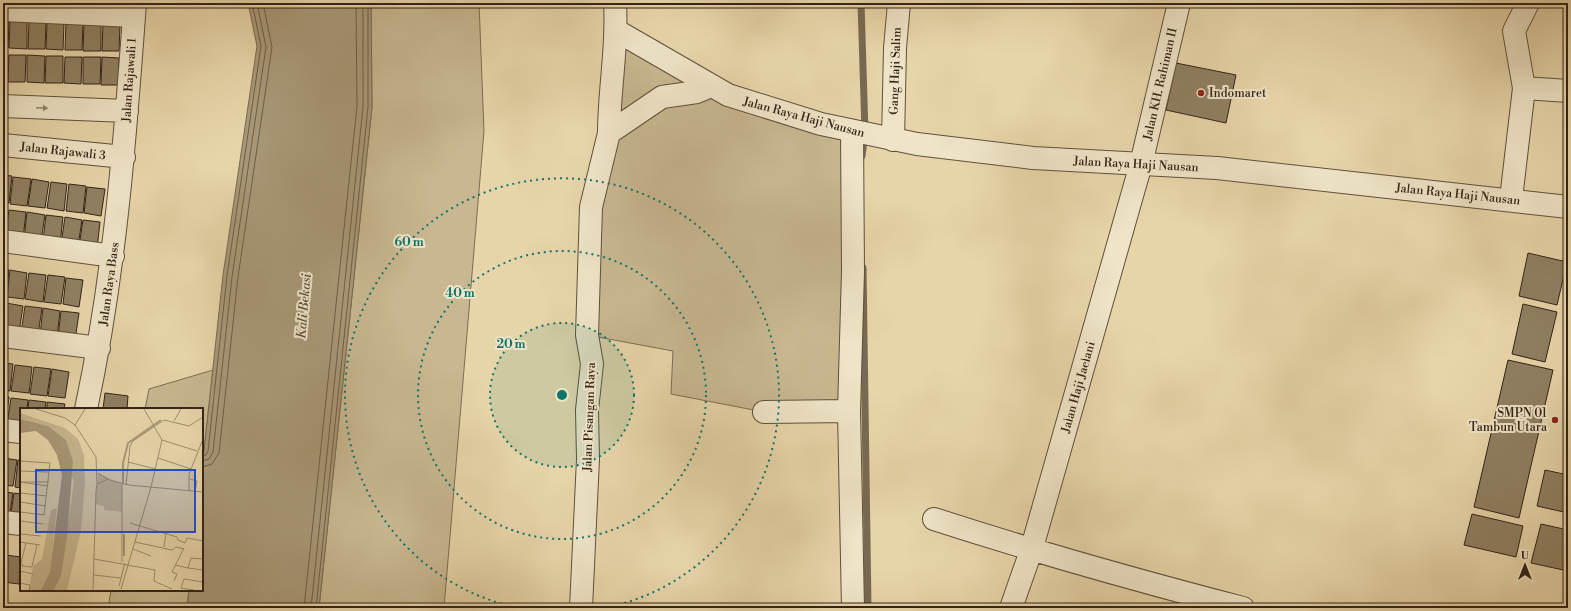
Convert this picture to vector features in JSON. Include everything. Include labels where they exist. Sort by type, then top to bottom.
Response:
[{"type":"street","name":"Jalan Pisangan Raya","points":[[581,608],[588,459],[587,410],[592,364],[587,335],[591,207],[616,127],[614,51],[617,31],[615,3]]},
{"type":"street","name":"Gang Haji Salim","points":[[893,140],[895,48],[899,3]]},
{"type":"street","name":"Jalan KH. Rahiman II","points":[[1141,164],[1179,3]]},
{"type":"street","points":[[1512,199],[1524,88],[1514,31],[1528,3]]},
{"type":"street","points":[[3,10],[135,9]]},
{"type":"street","name":"Jalan Rajawali 1","points":[[124,157],[135,9]]},
{"type":"street","name":"Jalan Raya Haji Nausan","points":[[617,31],[728,95],[821,124],[893,140],[1033,158],[1217,168],[1512,199],[1568,207]]},
{"type":"street","points":[[616,127],[662,97],[697,92],[711,86]]},
{"type":"street","points":[[1524,88],[1568,91]]},
{"type":"street","points":[[3,106],[127,111]]},
{"type":"street","points":[[852,131],[853,271],[849,411],[853,608]]},
{"type":"street","name":"Jalan Rajawali 3","points":[[3,145],[124,157]]},
{"type":"street","name":"Jalan Raya Bass","points":[[86,408],[99,348],[113,256],[124,157]]},
{"type":"street","name":"Jalan Haji Jaelani","points":[[1010,608],[1031,551],[1141,164]]},
{"type":"street","points":[[3,241],[113,256]]},
{"type":"street","points":[[3,336],[99,348]]},
{"type":"street","points":[[764,412],[849,411]]},
{"type":"street","points":[[3,430],[20,432]]},
{"type":"street","points":[[934,519],[1031,551],[1243,608]]},
{"type":"street","points":[[3,522],[20,524]]},
{"type":"shaded area","points":[[371,3],[479,3],[484,131],[444,608],[319,608],[372,107]]},
{"type":"shaded area","points":[[617,31],[711,86],[852,131],[849,411],[764,412],[671,394],[673,351],[587,335]]},
{"type":"shaded area","points":[[213,370],[203,460],[203,408],[145,408],[149,389]]},
{"type":"shaded area","points":[[111,591],[189,591],[187,608],[108,608]]},
{"type":"water","name":"Kali Bekasi","points":[[248,3],[371,3],[372,107],[319,608],[187,608],[189,591],[203,591],[203,460],[223,275],[257,46]]},
{"type":"building","points":[[3,21],[9,21],[8,48],[3,48]]},
{"type":"building","points":[[10,21],[27,22],[27,49],[9,48]]},
{"type":"building","points":[[29,22],[46,22],[45,49],[28,49]]},
{"type":"building","points":[[47,23],[64,23],[63,50],[46,49]]},
{"type":"building","points":[[66,23],[83,23],[82,50],[65,50]]},
{"type":"building","points":[[84,23],[101,24],[101,51],[83,51]]},
{"type":"building","points":[[103,24],[120,25],[119,51],[102,51]]},
{"type":"building","points":[[3,54],[8,55],[7,82],[3,82]]},
{"type":"building","points":[[9,55],[26,55],[25,82],[8,82]]},
{"type":"building","points":[[27,55],[45,56],[44,83],[27,82]]},
{"type":"building","points":[[46,56],[63,56],[63,83],[45,83]]},
{"type":"building","points":[[65,57],[82,57],[81,84],[64,83]]},
{"type":"building","points":[[83,57],[101,57],[100,84],[83,84]]},
{"type":"building","points":[[102,57],[119,58],[119,85],[101,85]]},
{"type":"building","name":"Indomaret","points":[[1176,63],[1236,75],[1226,123],[1166,110]]},
{"type":"building","points":[[3,175],[12,176],[9,203],[3,202]]},
{"type":"building","points":[[13,177],[31,179],[27,206],[10,204]]},
{"type":"building","points":[[32,179],[49,182],[45,208],[28,206]]},
{"type":"building","points":[[51,182],[67,184],[64,211],[47,208]]},
{"type":"building","points":[[69,184],[86,186],[83,213],[66,211]]},
{"type":"building","points":[[87,187],[105,189],[101,216],[84,213]]},
{"type":"building","points":[[3,209],[7,210],[4,236],[3,236]]},
{"type":"building","points":[[9,210],[26,212],[23,239],[5,237]]},
{"type":"building","points":[[27,212],[45,215],[41,241],[24,239]]},
{"type":"building","points":[[46,215],[63,217],[60,244],[43,241]]},
{"type":"building","points":[[65,217],[82,220],[78,246],[61,244]]},
{"type":"building","points":[[83,220],[100,222],[97,249],[79,246]]},
{"type":"building","points":[[1528,253],[1567,262],[1557,305],[1519,296]]},
{"type":"building","points":[[3,269],[9,270],[6,297],[3,297]]},
{"type":"building","points":[[10,270],[27,273],[24,299],[7,297]]},
{"type":"building","points":[[29,273],[46,275],[43,302],[25,299]]},
{"type":"building","points":[[48,275],[65,277],[61,304],[44,302]]},
{"type":"building","points":[[66,278],[83,280],[79,307],[63,304]]},
{"type":"building","points":[[6,303],[23,306],[19,332],[3,328]]},
{"type":"building","points":[[1523,304],[1557,312],[1545,362],[1512,354]]},
{"type":"building","points":[[25,306],[42,308],[38,335],[21,333]]},
{"type":"building","points":[[43,308],[60,311],[57,337],[40,335]]},
{"type":"building","points":[[61,311],[79,313],[75,340],[58,337]]},
{"type":"building","points":[[1508,360],[1553,370],[1519,518],[1474,507]]},
{"type":"building","points":[[3,363],[13,364],[10,391],[3,390]]},
{"type":"building","points":[[15,365],[32,367],[29,393],[11,391]]},
{"type":"building","points":[[34,367],[51,369],[47,396],[30,394]]},
{"type":"building","points":[[52,369],[69,372],[65,398],[48,396]]},
{"type":"building","points":[[105,393],[128,396],[127,408],[103,408]]},
{"type":"building","points":[[3,396],[9,397],[5,424],[3,424]]},
{"type":"building","points":[[11,398],[28,400],[27,408],[20,408],[20,426],[7,424]]},
{"type":"building","points":[[29,400],[46,402],[45,408],[28,408]]},
{"type":"building","points":[[47,402],[65,404],[64,408],[47,408]]},
{"type":"building","points":[[3,458],[17,460],[13,486],[3,485]]},
{"type":"building","points":[[18,460],[20,460],[20,488],[15,487]]},
{"type":"building","points":[[1545,470],[1568,475],[1568,513],[1537,506]]},
{"type":"building","points":[[3,492],[13,493],[9,520],[3,519]]},
{"type":"building","points":[[14,493],[20,494],[20,521],[10,520]]},
{"type":"building","points":[[1472,514],[1523,526],[1516,557],[1464,545]]},
{"type":"building","points":[[1541,524],[1568,530],[1568,571],[1531,563]]},
{"type":"building","points":[[5,555],[20,557],[19,584],[3,582]]},
{"type":"waterway","points":[[861,3],[865,132],[862,156]]},
{"type":"waterway","points":[[863,268],[868,608]]},
{"type":"place","name":"Indomaret","points":[[1201,93]]},
{"type":"place","name":"SMPN 01 Tambun Utara","points":[[1555,420]]}]
